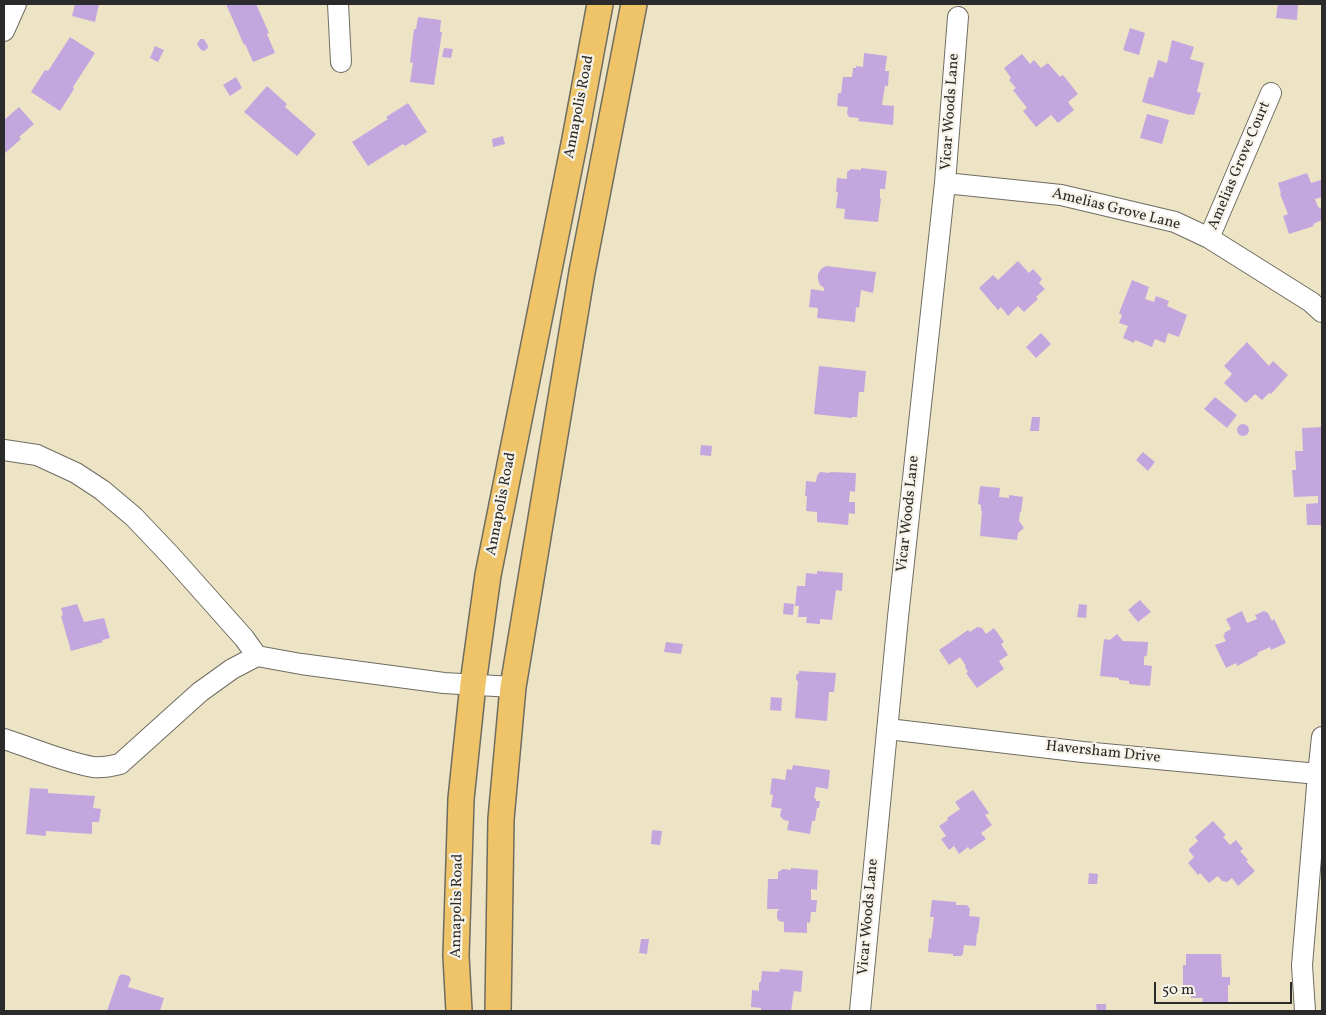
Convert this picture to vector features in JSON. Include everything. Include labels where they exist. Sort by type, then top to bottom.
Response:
[{"type":"main road","name":"Annapolis Road","points":[[459,1011],[456,956],[461,799],[473,684],[488,575],[600,4]]},
{"type":"main road","points":[[498,1011],[501,819],[512,687],[582,272],[634,4]]},
{"type":"street","points":[[4,31],[16,4]]},
{"type":"street","points":[[338,4],[340,62]]},
{"type":"street","name":"Vicar Woods Lane","points":[[860,1011],[899,607],[945,183],[958,18]]},
{"type":"street","name":"Amelias Grove Court","points":[[1209,238],[1271,93]]},
{"type":"street","name":"Amelias Grove Lane","points":[[945,183],[1062,195],[1175,222],[1209,238],[1311,302],[1322,312]]},
{"type":"street","points":[[4,450],[37,455],[76,473],[102,490],[134,517],[171,556],[244,638],[257,656]]},
{"type":"street","points":[[4,739],[66,760],[94,767],[120,764],[200,692],[232,669],[257,656],[444,683],[512,687]]},
{"type":"street","name":"Haversham Drive","points":[[888,729],[1083,752],[1318,774]]},
{"type":"street","points":[[1305,1011],[1302,965],[1322,737]]},
{"type":"building","points":[[75,4],[99,4],[95,22],[72,16]]},
{"type":"building","points":[[226,4],[256,4],[269,33],[267,34],[275,53],[253,62]]},
{"type":"building","points":[[1278,4],[1298,4],[1297,20],[1276,18]]},
{"type":"building","points":[[418,17],[441,20],[440,32],[442,32],[434,85],[410,82],[413,63],[410,62],[414,29],[416,29]]},
{"type":"building","points":[[1130,28],[1145,33],[1139,55],[1123,50]]},
{"type":"building","points":[[70,37],[95,53],[60,111],[31,92],[45,70],[48,71]]},
{"type":"building","points":[[200,39],[204,39],[208,46],[204,51],[197,44]]},
{"type":"building","points":[[1172,40],[1194,47],[1190,59],[1204,63],[1197,92],[1201,93],[1194,115],[1142,102],[1149,77],[1153,78],[1158,60],[1167,63]]},
{"type":"building","points":[[155,46],[164,50],[158,62],[150,58]]},
{"type":"building","points":[[444,48],[453,49],[451,58],[442,57]]},
{"type":"building","points":[[864,53],[887,56],[885,71],[889,71],[888,86],[885,86],[882,105],[894,106],[893,125],[858,121],[859,118],[849,117],[847,113],[848,107],[837,106],[838,93],[841,93],[843,77],[852,77],[853,68],[856,68],[856,66],[863,67]]},
{"type":"building","points":[[1022,54],[1030,64],[1034,60],[1041,68],[1048,63],[1060,77],[1063,75],[1078,94],[1068,102],[1074,110],[1058,123],[1051,115],[1036,127],[1023,111],[1027,108],[1013,90],[1016,88],[1009,80],[1011,78],[1004,68]]},
{"type":"building","points":[[236,77],[242,88],[230,96],[223,85]]},
{"type":"building","points":[[267,86],[287,104],[285,107],[316,134],[297,156],[244,112]]},
{"type":"building","points":[[408,103],[427,132],[405,146],[403,144],[368,166],[352,142],[388,119],[386,117]]},
{"type":"building","points":[[19,107],[34,124],[4,154],[4,120]]},
{"type":"building","points":[[1147,114],[1169,120],[1162,144],[1140,138]]},
{"type":"building","points":[[503,136],[505,144],[493,147],[492,139]]},
{"type":"building","points":[[861,168],[887,171],[885,189],[880,189],[881,199],[878,222],[844,219],[845,209],[836,208],[837,178],[847,179],[847,172],[851,169],[861,170]]},
{"type":"building","points":[[1307,173],[1311,183],[1321,180],[1322,197],[1315,199],[1318,207],[1322,209],[1322,220],[1313,224],[1314,226],[1289,234],[1283,216],[1288,214],[1278,183]]},
{"type":"building","points":[[1018,261],[1029,273],[1033,269],[1042,279],[1039,283],[1045,289],[1036,297],[1038,299],[1024,312],[1018,306],[1008,316],[1001,307],[998,310],[979,288],[993,275],[998,280]]},
{"type":"building","points":[[826,266],[876,272],[873,293],[861,290],[859,308],[856,307],[855,322],[817,318],[818,308],[809,307],[811,289],[824,291],[818,280],[818,274]]},
{"type":"building","points":[[1132,280],[1149,287],[1145,299],[1154,302],[1156,296],[1169,301],[1167,306],[1187,315],[1179,337],[1168,333],[1165,343],[1155,339],[1152,347],[1135,340],[1134,343],[1123,338],[1128,326],[1119,323],[1122,315],[1119,313]]},
{"type":"building","points":[[1041,333],[1051,344],[1036,358],[1026,347]]},
{"type":"building","points":[[1247,342],[1269,366],[1273,361],[1288,375],[1271,394],[1269,393],[1262,400],[1255,394],[1246,403],[1224,383],[1232,374],[1224,366]]},
{"type":"building","points":[[819,366],[866,371],[864,392],[859,392],[857,417],[814,414]]},
{"type":"building","points":[[1215,397],[1237,415],[1227,428],[1204,409]]},
{"type":"building","points":[[1032,417],[1040,417],[1039,431],[1030,431]]},
{"type":"building","points":[[1241,424],[1245,424],[1249,430],[1245,436],[1241,436],[1237,432],[1237,428]]},
{"type":"building","points":[[1322,427],[1322,525],[1307,525],[1306,504],[1318,503],[1318,496],[1294,497],[1292,470],[1296,470],[1295,451],[1303,451],[1302,428]]},
{"type":"building","points":[[701,445],[712,446],[711,456],[700,455]]},
{"type":"building","points":[[1143,452],[1155,462],[1148,471],[1136,460]]},
{"type":"building","points":[[820,472],[856,473],[855,492],[850,491],[849,502],[855,502],[855,514],[849,513],[848,525],[817,522],[817,512],[806,511],[806,481],[816,482]]},
{"type":"building","points":[[980,486],[1000,488],[999,497],[1009,498],[1009,495],[1023,497],[1019,521],[1024,528],[1018,533],[1017,540],[980,536],[982,511],[981,505],[978,504]]},
{"type":"building","points":[[817,571],[843,573],[842,591],[836,590],[832,620],[820,619],[820,624],[806,623],[807,617],[798,617],[799,606],[795,606],[797,586],[805,586],[806,573],[817,574]]},
{"type":"building","points":[[1140,600],[1151,612],[1138,622],[1128,610]]},
{"type":"building","points":[[784,603],[794,604],[793,615],[783,614]]},
{"type":"building","points":[[77,604],[84,622],[104,618],[110,638],[102,640],[103,642],[71,651],[61,616],[63,615],[61,608]]},
{"type":"building","points":[[1079,604],[1087,605],[1086,618],[1077,617]]},
{"type":"building","points":[[1242,611],[1247,623],[1257,619],[1255,615],[1264,611],[1268,613],[1272,621],[1274,619],[1286,643],[1271,650],[1270,647],[1237,666],[1236,663],[1226,668],[1215,645],[1226,641],[1223,635],[1231,629],[1226,619]]},
{"type":"building","points":[[977,627],[982,628],[986,634],[994,628],[1004,642],[1001,644],[1008,655],[999,661],[1004,669],[977,688],[966,673],[968,672],[966,666],[960,657],[949,665],[939,650],[968,630],[970,632]]},
{"type":"building","points":[[1117,634],[1123,641],[1148,642],[1144,665],[1152,666],[1150,686],[1129,684],[1129,681],[1119,680],[1119,678],[1100,676],[1104,639],[1110,640]]},
{"type":"building","points":[[666,642],[683,644],[681,654],[664,652]]},
{"type":"building","points":[[799,671],[836,673],[834,692],[829,692],[827,721],[795,718],[798,682],[796,675]]},
{"type":"building","points":[[771,697],[782,698],[781,711],[770,710]]},
{"type":"building","points":[[793,765],[830,770],[828,789],[816,787],[814,798],[816,801],[820,801],[815,821],[812,821],[810,834],[787,830],[789,821],[784,820],[780,816],[783,809],[771,807],[773,795],[770,794],[772,778],[785,780],[787,769],[792,770]]},
{"type":"building","points":[[30,788],[48,789],[48,793],[95,796],[93,808],[101,809],[99,822],[92,822],[92,834],[46,831],[46,836],[26,834]]},
{"type":"building","points":[[973,790],[989,813],[985,815],[992,825],[981,833],[986,839],[970,850],[968,847],[959,854],[954,846],[949,850],[941,839],[946,836],[939,826],[960,809],[955,802]]},
{"type":"building","points":[[1213,821],[1226,835],[1223,837],[1230,845],[1236,840],[1243,849],[1240,851],[1248,860],[1246,861],[1255,871],[1238,886],[1232,878],[1227,882],[1222,881],[1218,876],[1209,883],[1200,873],[1198,875],[1188,863],[1194,857],[1189,849],[1198,841],[1195,837]]},
{"type":"building","points":[[652,830],[662,831],[660,845],[651,844]]},
{"type":"building","points":[[791,868],[818,870],[817,890],[811,889],[811,900],[817,900],[816,912],[811,912],[810,923],[807,922],[807,933],[784,932],[784,922],[779,921],[777,918],[777,911],[779,909],[767,909],[768,879],[778,879],[778,872],[783,869],[791,870]]},
{"type":"building","points":[[1089,873],[1098,874],[1097,884],[1088,884]]},
{"type":"building","points":[[932,900],[956,902],[956,905],[967,905],[970,909],[969,916],[980,917],[976,946],[964,945],[961,956],[928,952],[934,917],[930,917]]},
{"type":"building","points":[[641,939],[649,939],[647,954],[639,953]]},
{"type":"building","points":[[1186,954],[1221,954],[1222,977],[1230,977],[1228,1002],[1202,1002],[1203,998],[1191,998],[1191,985],[1183,985],[1183,965],[1186,965]]},
{"type":"building","points":[[780,969],[803,971],[801,992],[794,991],[791,1011],[761,1011],[761,1008],[751,1007],[752,990],[759,991],[762,971],[779,972]]},
{"type":"building","points":[[122,974],[129,976],[131,979],[128,987],[164,998],[160,1011],[107,1011],[119,976]]},
{"type":"building","points":[[1096,1004],[1106,1004],[1106,1011],[1097,1011]]}]
